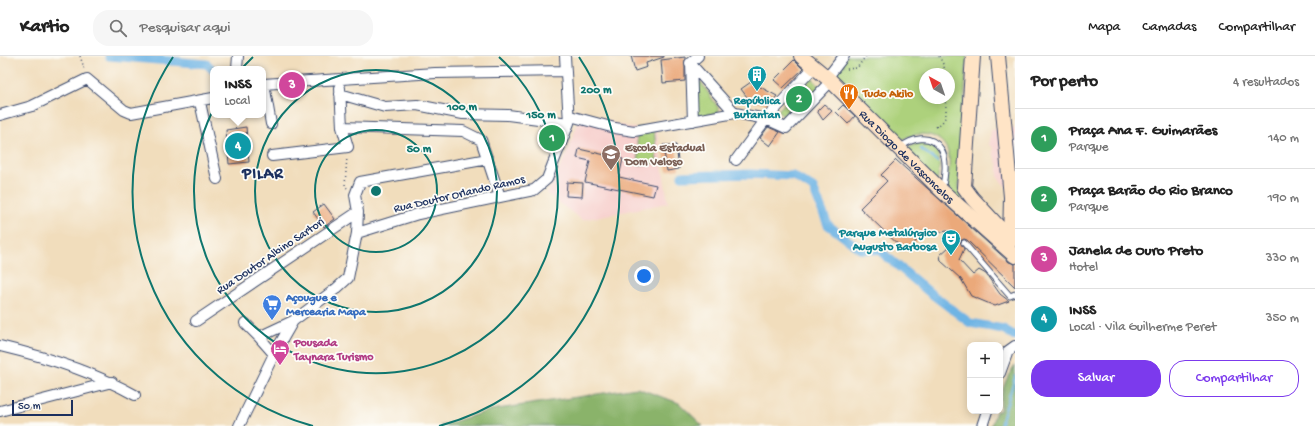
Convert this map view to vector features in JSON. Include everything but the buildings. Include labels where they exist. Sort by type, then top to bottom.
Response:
[{"type":"street","points":[[237,66],[238,56]]},
{"type":"street","points":[[565,56],[570,120]]},
{"type":"street","points":[[691,60],[698,56]]},
{"type":"street","name":"Rua Diogo de Vasconcelos","points":[[801,56],[829,80],[900,148],[942,191],[1014,255]]},
{"type":"street","points":[[340,94],[385,108],[417,105],[463,114],[508,115],[570,120],[634,131],[735,113],[766,119],[786,128],[829,80],[844,56]]},
{"type":"street","points":[[973,56],[964,187],[972,198],[1009,238]]},
{"type":"street","points":[[998,56],[1011,197],[1009,238],[1014,255]]},
{"type":"street","points":[[691,60],[735,113]]},
{"type":"street","points":[[691,60],[693,121]]},
{"type":"street","points":[[736,160],[766,119],[814,67]]},
{"type":"street","points":[[266,84],[435,73],[565,71]]},
{"type":"street","points":[[0,115],[32,106],[87,79],[124,110],[132,113],[200,102],[210,99]]},
{"type":"street","points":[[272,156],[348,147],[342,127],[340,79]]},
{"type":"street","points":[[266,95],[271,124]]},
{"type":"street","points":[[200,102],[217,179]]},
{"type":"street","name":"Rua Doutor Orlando Ramos","points":[[357,233],[418,214],[534,190],[547,179],[570,120]]},
{"type":"street","points":[[342,127],[463,131],[481,140],[500,198]]},
{"type":"street","points":[[259,337],[293,321],[348,278],[357,233],[358,212],[355,195],[360,182],[488,159]]},
{"type":"street","name":"Rua Doutor Albino Sartori","points":[[196,321],[358,212]]},
{"type":"street","points":[[239,426],[274,354],[293,321]]},
{"type":"street","points":[[246,323],[274,354]]},
{"type":"street","points":[[0,346],[27,353],[112,382],[135,395]]},
{"type":"street","points":[[1003,365],[1008,351],[1014,346]]},
{"type":"street","points":[[0,411],[112,382]]},
{"type":"street","points":[[982,426],[986,414]]},
{"type":"lane","points":[[900,148],[913,139],[928,139],[936,143],[941,148],[945,162],[942,191]]},
{"type":"lane","points":[[964,243],[1010,296],[1015,294]]},
{"type":"path","points":[[847,69],[857,68],[866,56]]},
{"type":"path","points":[[939,56],[944,68]]},
{"type":"path","points":[[80,57],[87,79]]},
{"type":"path","points":[[936,127],[944,122],[945,104]]},
{"type":"path","points":[[348,147],[345,186],[355,195]]},
{"type":"shaded area","name":"Escola Estadual Dom Veloso","points":[[583,117],[592,117],[632,128],[656,125],[668,203],[582,220],[547,194],[565,158],[579,120]]},
{"type":"shaded area","points":[[1015,128],[1015,177],[1010,191],[998,178],[998,166],[993,153],[993,148],[989,145],[991,130]]},
{"type":"green space","points":[[847,56],[967,56],[959,186],[961,198],[966,206],[947,187],[949,169],[948,152],[939,139],[926,134],[918,134],[898,143],[825,74],[845,65],[842,64]]},
{"type":"green space","points":[[811,79],[813,79],[820,88],[785,118],[779,112],[779,109]]},
{"type":"green space","points":[[697,82],[701,82],[719,109],[718,113],[694,116]]},
{"type":"green space","points":[[543,121],[567,124],[555,150],[543,148]]},
{"type":"green space","points":[[654,126],[657,163],[639,165],[636,128]]},
{"type":"green space","points":[[924,142],[930,145],[938,153],[939,170],[937,182],[904,150],[915,144]]},
{"type":"green space","points":[[1015,365],[1014,426],[991,426],[995,414],[1003,414],[1003,391],[1008,376]]},
{"type":"green space","points":[[637,388],[679,403],[703,426],[440,426],[491,410]]},
{"type":"waterway","points":[[109,56],[207,64],[210,67]]},
{"type":"waterway","points":[[921,149],[938,162]]},
{"type":"waterway","points":[[682,176],[751,174],[793,176],[813,188],[828,225],[860,249],[879,250],[929,292],[970,323],[1003,329],[1015,336]]},
{"type":"waterway","points":[[1000,426],[1015,377]]},
{"type":"place","name":"Janela de Ouro Preto","points":[[292,85]]},
{"type":"place","name":"República Butantan","points":[[757,92]]},
{"type":"place","name":"Praça Barão do Rio Branco","points":[[799,99]]},
{"type":"place","name":"Tudo Akilo","points":[[849,110]]},
{"type":"place","name":"Praça Ana F. Guimarães","points":[[552,138]]},
{"type":"place","name":"INSS","points":[[238,146]]},
{"type":"place","name":"Escola Estadual Dom Veloso","points":[[611,171]]},
{"type":"place","name":"Parque Metalúrgico Augusto Barbosa","points":[[951,256]]},
{"type":"place","name":"Açougue e Mercearia Mapa","points":[[272,321]]},
{"type":"place","name":"Pousada Taynara Turismo","points":[[280,366]]},
{"type":"district","name":"PILAR","points":[[263,172]]}]
